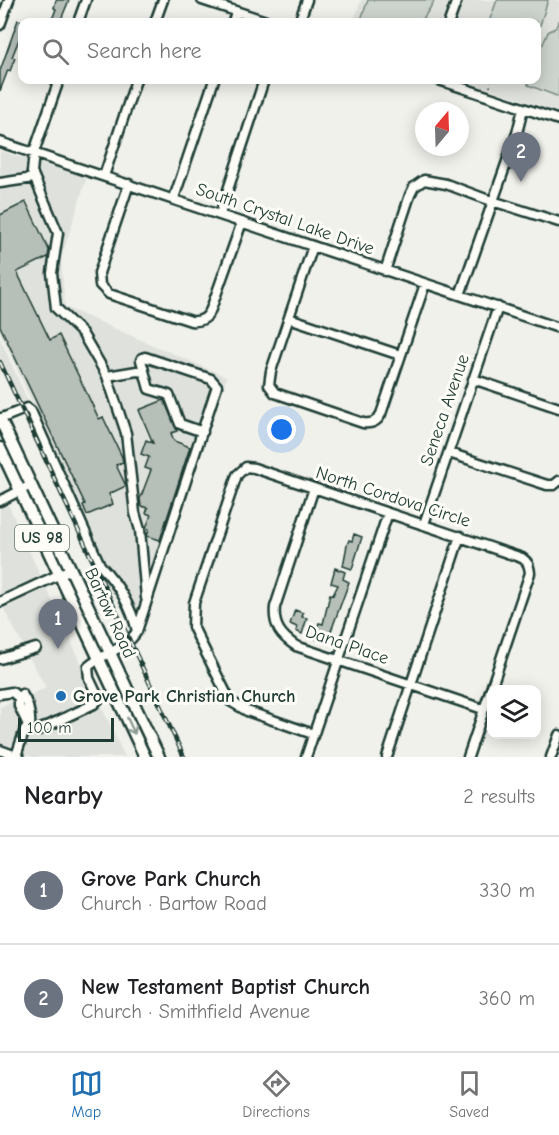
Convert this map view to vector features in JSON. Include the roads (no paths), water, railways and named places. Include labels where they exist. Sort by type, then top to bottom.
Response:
[{"type":"main road","name":"Bartow Road","points":[[0,419],[159,757]]},
{"type":"main road","name":"Bartow Road","points":[[0,448],[145,757]]},
{"type":"street","points":[[0,26],[9,0]]},
{"type":"street","points":[[79,18],[86,0]]},
{"type":"street","points":[[156,18],[163,0]]},
{"type":"street","points":[[202,0],[257,18]]},
{"type":"street","points":[[300,18],[307,0]]},
{"type":"street","points":[[450,18],[457,0]]},
{"type":"street","points":[[234,18],[236,11]]},
{"type":"street","points":[[58,84],[34,152],[32,172],[58,233],[52,273],[56,308],[82,333],[107,376],[126,432],[135,513],[140,530],[147,603]]},
{"type":"street","points":[[104,176],[135,84]]},
{"type":"street","points":[[174,198],[213,84]]},
{"type":"street","points":[[220,214],[263,84]]},
{"type":"street","points":[[451,84],[559,120]]},
{"type":"street","points":[[460,295],[494,201],[523,109]]},
{"type":"street","name":"South Crystal Lake Drive","points":[[0,142],[559,328]]},
{"type":"street","points":[[0,183],[34,178]]},
{"type":"street","points":[[385,271],[410,195],[418,182],[429,179],[437,181],[559,222]]},
{"type":"street","points":[[129,184],[99,273],[100,285],[109,294],[191,321],[197,322],[204,319],[211,309],[242,222]]},
{"type":"street","points":[[313,246],[268,379],[275,393],[363,423],[371,424],[381,414],[425,284]]},
{"type":"street","name":"Seneca Avenue","points":[[424,524],[498,308]]},
{"type":"street","points":[[289,318],[400,355]]},
{"type":"street","points":[[0,750],[18,756],[25,729],[39,730],[99,699],[89,678],[88,667],[98,657],[131,642],[138,631],[203,432],[217,386],[216,382],[211,379],[146,357],[141,360],[149,389],[169,395],[180,424],[203,432]]},
{"type":"street","points":[[107,376],[144,372]]},
{"type":"street","points":[[473,379],[559,408]]},
{"type":"street","points":[[0,419],[27,408],[31,411],[100,565],[112,576],[138,631]]},
{"type":"street","points":[[449,453],[547,485],[557,482]]},
{"type":"street","name":"North Cordova Circle","points":[[313,734],[247,711],[230,701],[194,627],[194,603],[237,475],[246,467],[424,524],[522,558],[527,562],[530,573],[483,709]]},
{"type":"street","points":[[0,501],[31,485]]},
{"type":"street","name":"Dana Place","points":[[314,488],[279,594],[274,617],[284,638],[296,646],[483,709]]},
{"type":"street","points":[[306,757],[388,513]]},
{"type":"street","points":[[387,757],[460,537]]},
{"type":"street","points":[[0,602],[70,569]]},
{"type":"street","points":[[0,659],[36,648]]},
{"type":"street","points":[[0,694],[12,692],[20,696],[19,706],[30,729]]},
{"type":"street","points":[[468,757],[483,709]]},
{"type":"street","points":[[551,757],[559,735]]},
{"type":"railway","points":[[0,362],[184,757]]},
{"type":"place","name":"New Testament Baptist Church","points":[[521,182]]},
{"type":"place","name":"Grove Park Church","points":[[58,649]]},
{"type":"place","name":"Grove Park Christian Church","points":[[61,696]]}]
